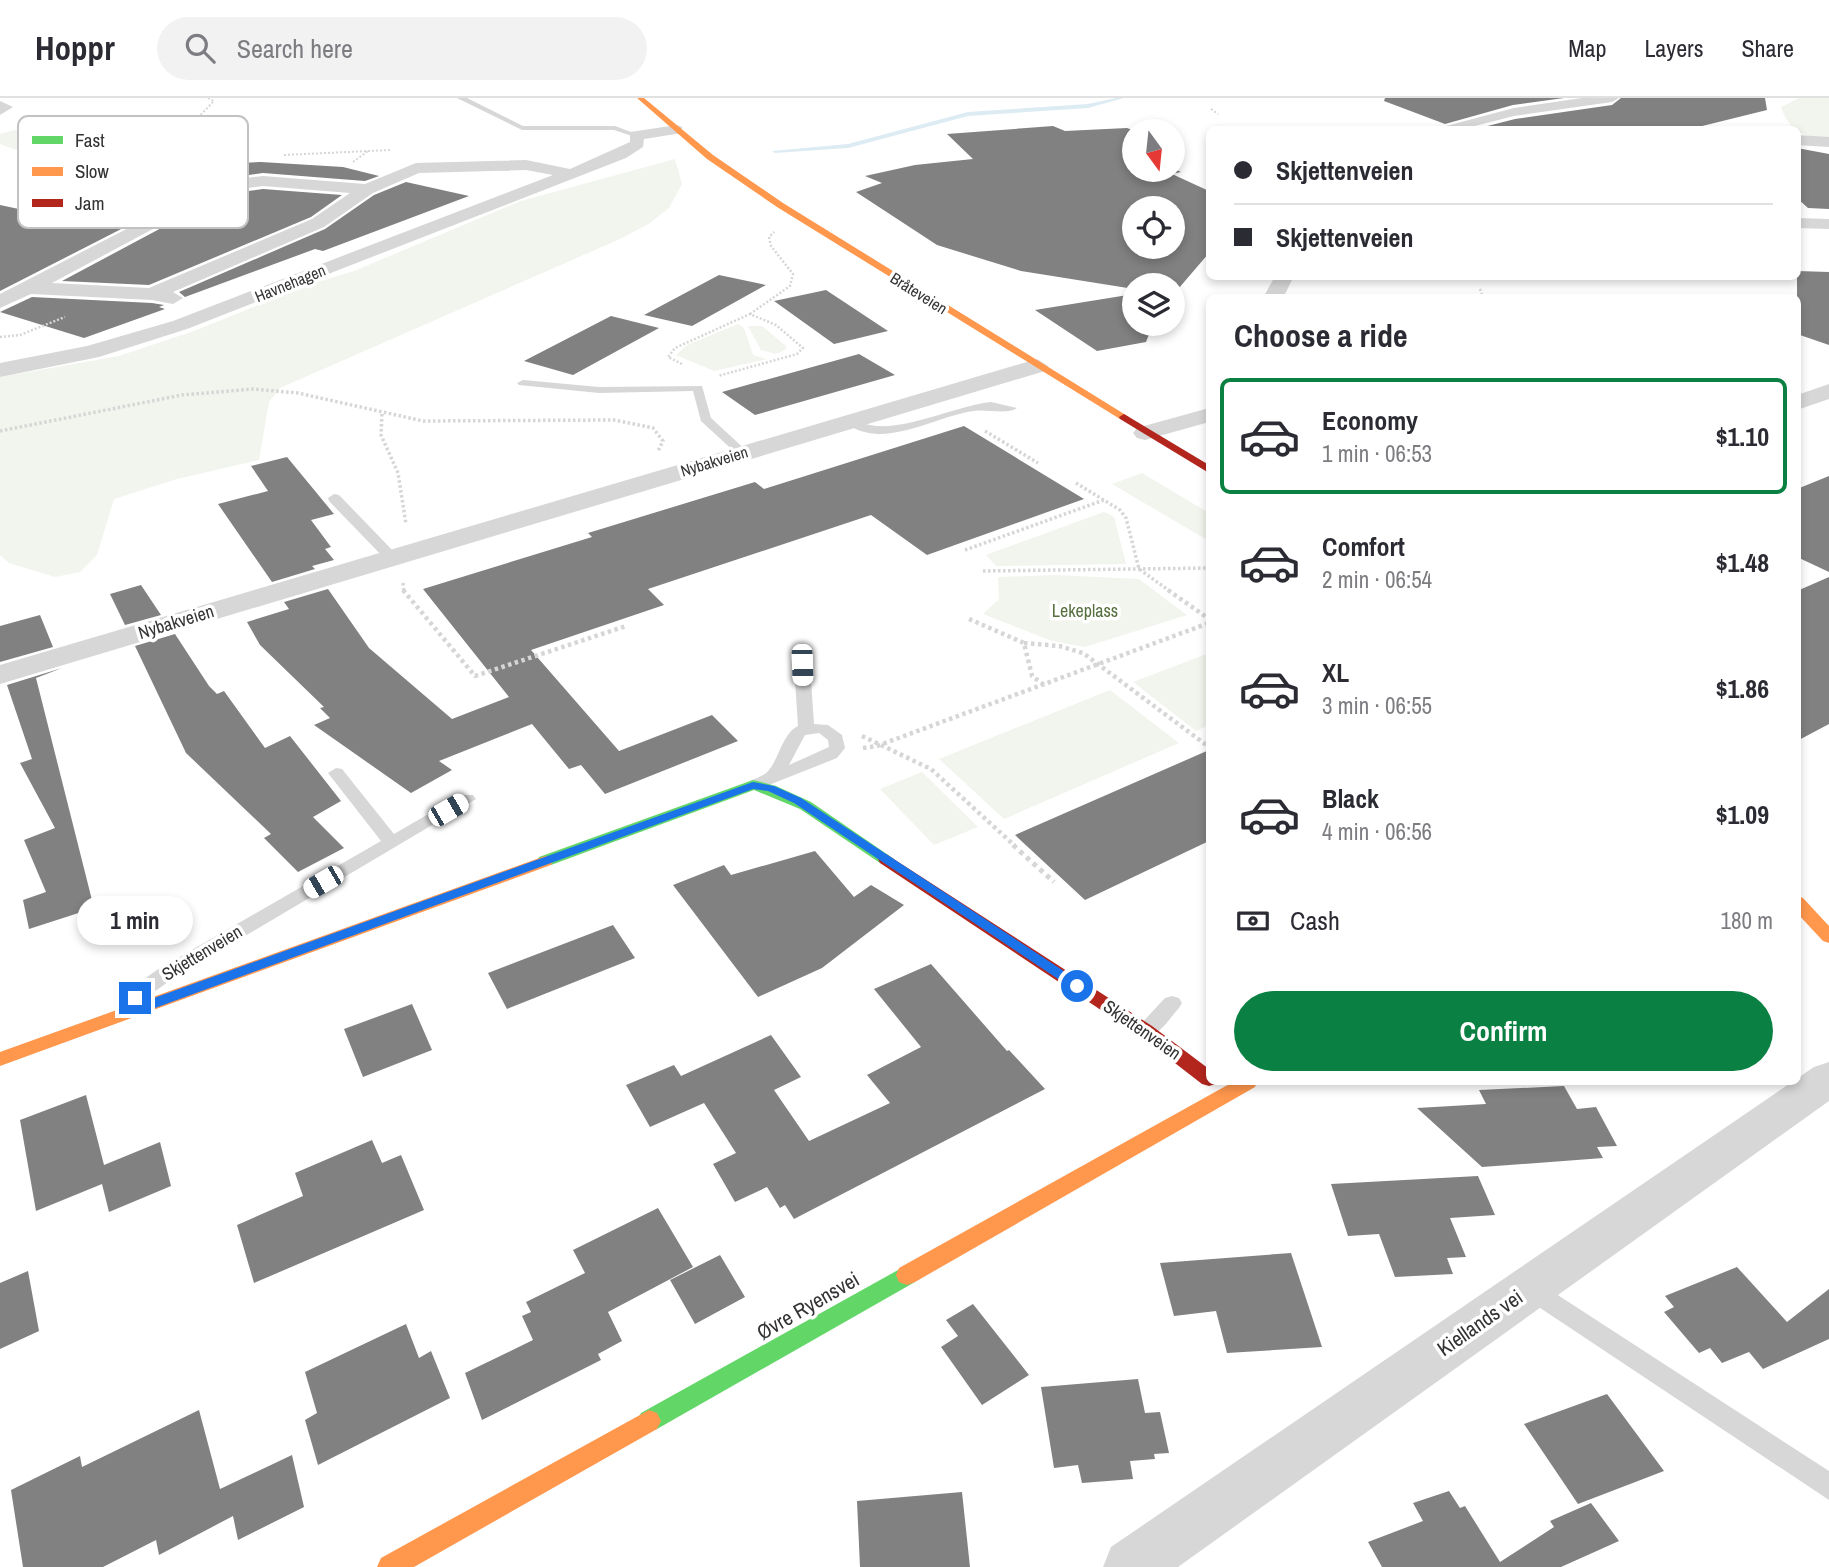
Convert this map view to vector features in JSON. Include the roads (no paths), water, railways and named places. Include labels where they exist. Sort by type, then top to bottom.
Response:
[{"type":"main road","name":"Bråteveien","points":[[640,98],[677,130],[780,205],[1206,468]]},
{"type":"main road","name":"Skjettenveien","points":[[0,1059],[753,786],[770,788],[797,800],[1206,1072]]},
{"type":"main road","points":[[1801,906],[1829,937]]},
{"type":"main road","name":"Øvre Ryensvei","points":[[390,1567],[1222,1085]]},
{"type":"street","points":[[1454,126],[1514,111],[1612,98]]},
{"type":"street","points":[[635,135],[677,130]]},
{"type":"street","name":"Havnehagen","points":[[0,370],[91,352],[216,312],[632,150],[638,144],[635,135]]},
{"type":"street","points":[[1801,139],[1829,142]]},
{"type":"street","points":[[305,229],[367,189],[388,182],[405,171],[432,166],[526,165],[573,174]]},
{"type":"street","points":[[248,183],[263,181],[367,189]]},
{"type":"street","points":[[152,294],[305,229],[364,211]]},
{"type":"street","points":[[1801,223],[1829,224]]},
{"type":"street","points":[[0,302],[145,228]]},
{"type":"street","points":[[27,288],[152,294],[216,312]]},
{"type":"street","name":"Nybakveien","points":[[0,675],[1037,366]]},
{"type":"street","points":[[1801,401],[1829,391]]},
{"type":"street","points":[[1801,414],[1829,418]]},
{"type":"street","points":[[1145,433],[1206,416]]},
{"type":"street","name":"Kiellands vei","points":[[1131,1567],[1829,1079]]},
{"type":"lane","points":[[461,98],[522,128],[615,128],[635,135]]},
{"type":"lane","points":[[523,383],[599,390],[698,388],[705,419],[743,453]]},
{"type":"lane","points":[[849,421],[860,427],[879,430],[908,426],[967,408],[988,405],[1012,408]]},
{"type":"lane","points":[[334,498],[401,555]]},
{"type":"lane","points":[[774,777],[793,736],[806,728],[802,665]]},
{"type":"lane","name":"Skjettenveien","points":[[753,786],[831,754],[838,748],[836,738],[822,729],[806,728]]},
{"type":"lane","points":[[336,773],[392,843]]},
{"type":"lane","name":"Skjettenveien","points":[[131,1011],[135,998],[164,975],[467,799]]},
{"type":"lane","points":[[1146,1031],[1172,1003]]},
{"type":"lane","points":[[1530,1288],[1829,1487]]},
{"type":"waterway","points":[[775,151],[848,146],[968,114],[1088,106],[1122,98]]},
{"type":"park label","name":"Lekeplass","points":[[1085,611]]}]
